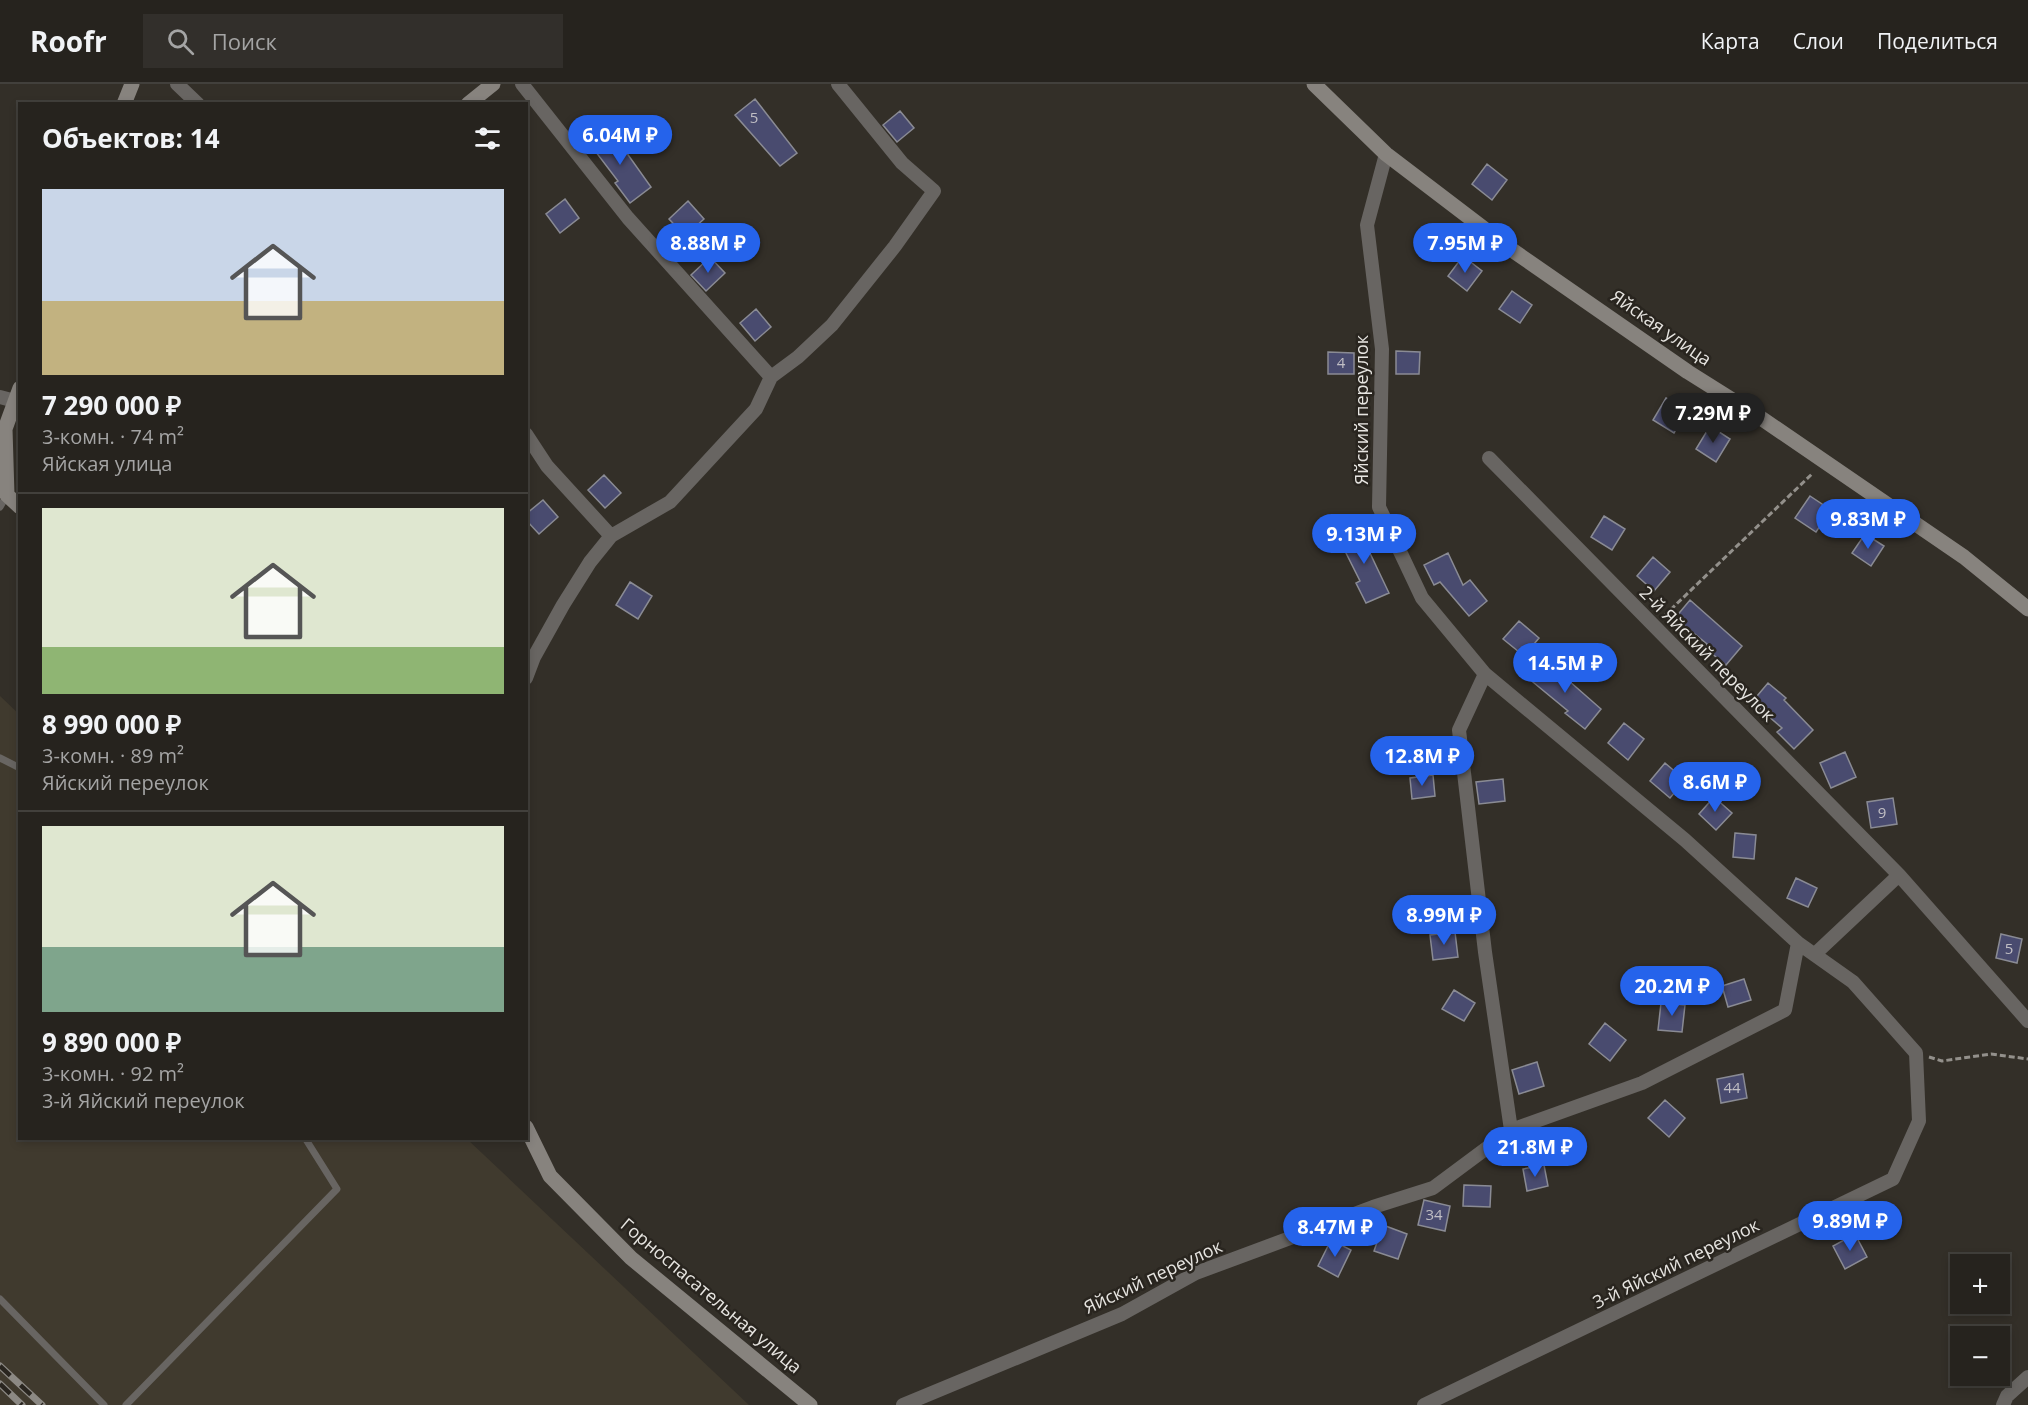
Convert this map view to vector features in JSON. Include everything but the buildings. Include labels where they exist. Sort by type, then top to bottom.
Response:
[{"type":"street","points":[[125,102],[132,84]]},
{"type":"street","points":[[177,84],[196,102]]},
{"type":"street","points":[[470,102],[493,84]]},
{"type":"street","points":[[522,84],[628,218],[771,377]]},
{"type":"street","points":[[528,673],[534,657],[563,605],[590,562],[611,536],[670,502],[756,409],[771,377],[798,357],[832,325],[895,246],[934,191],[902,163],[838,84]]},
{"type":"street","name":"Яйская улица","points":[[1314,84],[1386,154],[1512,250],[1688,372],[1964,556],[2028,609]]},
{"type":"street","name":"Яйский переулок","points":[[1386,154],[1367,225],[1382,348],[1379,507],[1422,598],[1485,674],[1685,840],[1798,943],[1815,954]]},
{"type":"street","points":[[11,395],[2,431],[3,501],[18,506]]},
{"type":"street","points":[[528,437],[548,466],[611,536]]},
{"type":"street","name":"2-й Яйский переулок","points":[[1489,458],[1899,875],[2028,1022]]},
{"type":"street","points":[[1485,674],[1459,730],[1485,952],[1511,1130]]},
{"type":"street","points":[[1899,875],[1815,954],[1853,982],[1916,1053]]},
{"type":"street","name":"Яйский переулок","points":[[903,1405],[1122,1314],[1196,1273],[1373,1207],[1433,1188],[1511,1130],[1642,1083],[1785,1011],[1798,943]]},
{"type":"street","name":"3-й Яйский переулок","points":[[1424,1405],[1893,1179],[1919,1121],[1916,1053]]},
{"type":"street","name":"Горноспасательная улица","points":[[528,1131],[550,1176],[631,1258],[810,1405]]},
{"type":"street","points":[[2002,1405],[2007,1396],[2028,1377]]},
{"type":"lane","points":[[0,758],[18,767]]},
{"type":"lane","points":[[126,1405],[337,1189],[306,1140]]},
{"type":"lane","points":[[0,1299],[104,1405]]},
{"type":"path","points":[[1654,626],[1825,462]]},
{"type":"path","points":[[1916,1053],[1942,1061],[1991,1054],[2028,1059]]},
{"type":"shaded area","points":[[0,696],[18,713],[18,1140],[468,1140],[749,1405],[0,1405]]},
{"type":"railway","points":[[0,1366],[42,1405]]},
{"type":"railway","points":[[0,1384],[22,1405]]}]
